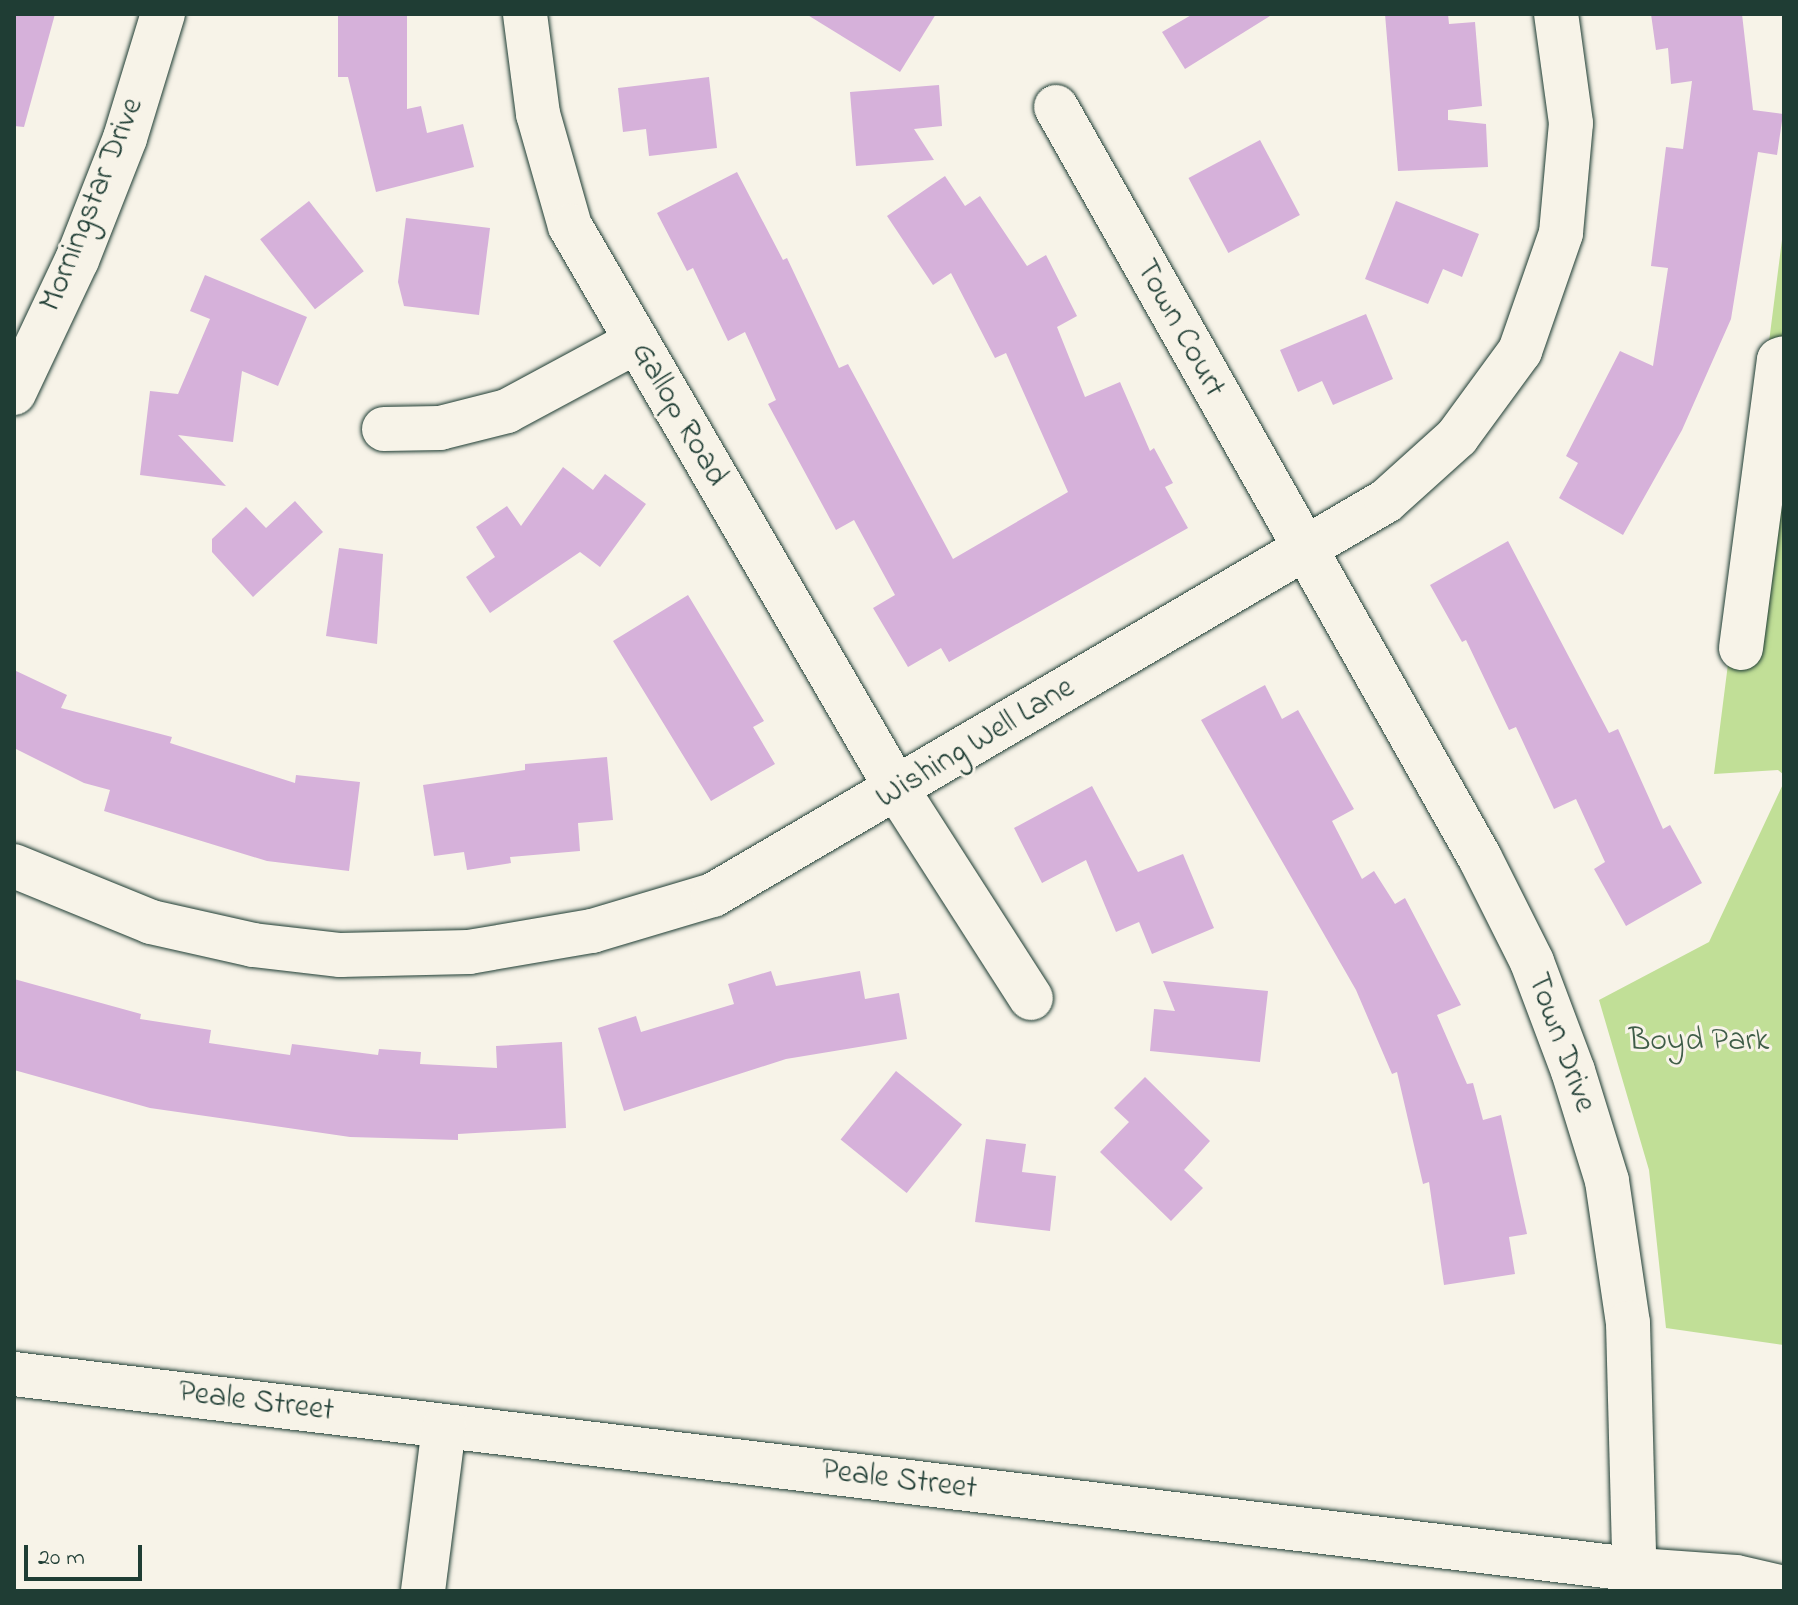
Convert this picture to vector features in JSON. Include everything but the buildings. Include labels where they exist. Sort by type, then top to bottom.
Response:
[{"type":"street","name":"Morningstar Drive","points":[[14,393],[77,260],[125,138],[163,14]]},
{"type":"street","name":"Gallop Road","points":[[525,14],[538,114],[570,226],[898,791],[1031,998]]},
{"type":"street","name":"Wishing Well Lane","points":[[14,866],[151,922],[253,945],[340,955],[469,952],[592,931],[713,895],[898,791],[1386,501],[1457,437],[1520,351],[1561,233],[1571,123],[1556,14]]},
{"type":"street","name":"Town Court","points":[[1056,107],[1302,550]]},
{"type":"street","points":[[384,429],[440,428],[507,411],[635,342]]},
{"type":"street","points":[[1741,648],[1779,360],[1784,358]]},
{"type":"street","name":"Town Drive","points":[[1302,550],[1480,858],[1532,962],[1573,1071],[1607,1181],[1628,1323],[1636,1581]]},
{"type":"street","name":"Peale Street","points":[[14,1374],[444,1426],[1636,1581],[1736,1577],[1784,1588]]},
{"type":"street","points":[[423,1591],[444,1426]]},
{"type":"green space","points":[[1784,224],[1784,775],[1778,770],[1714,774]]},
{"type":"green space","name":"Boyd Park","points":[[1784,782],[1784,1345],[1666,1328],[1649,1170],[1599,1000],[1709,942]]}]
